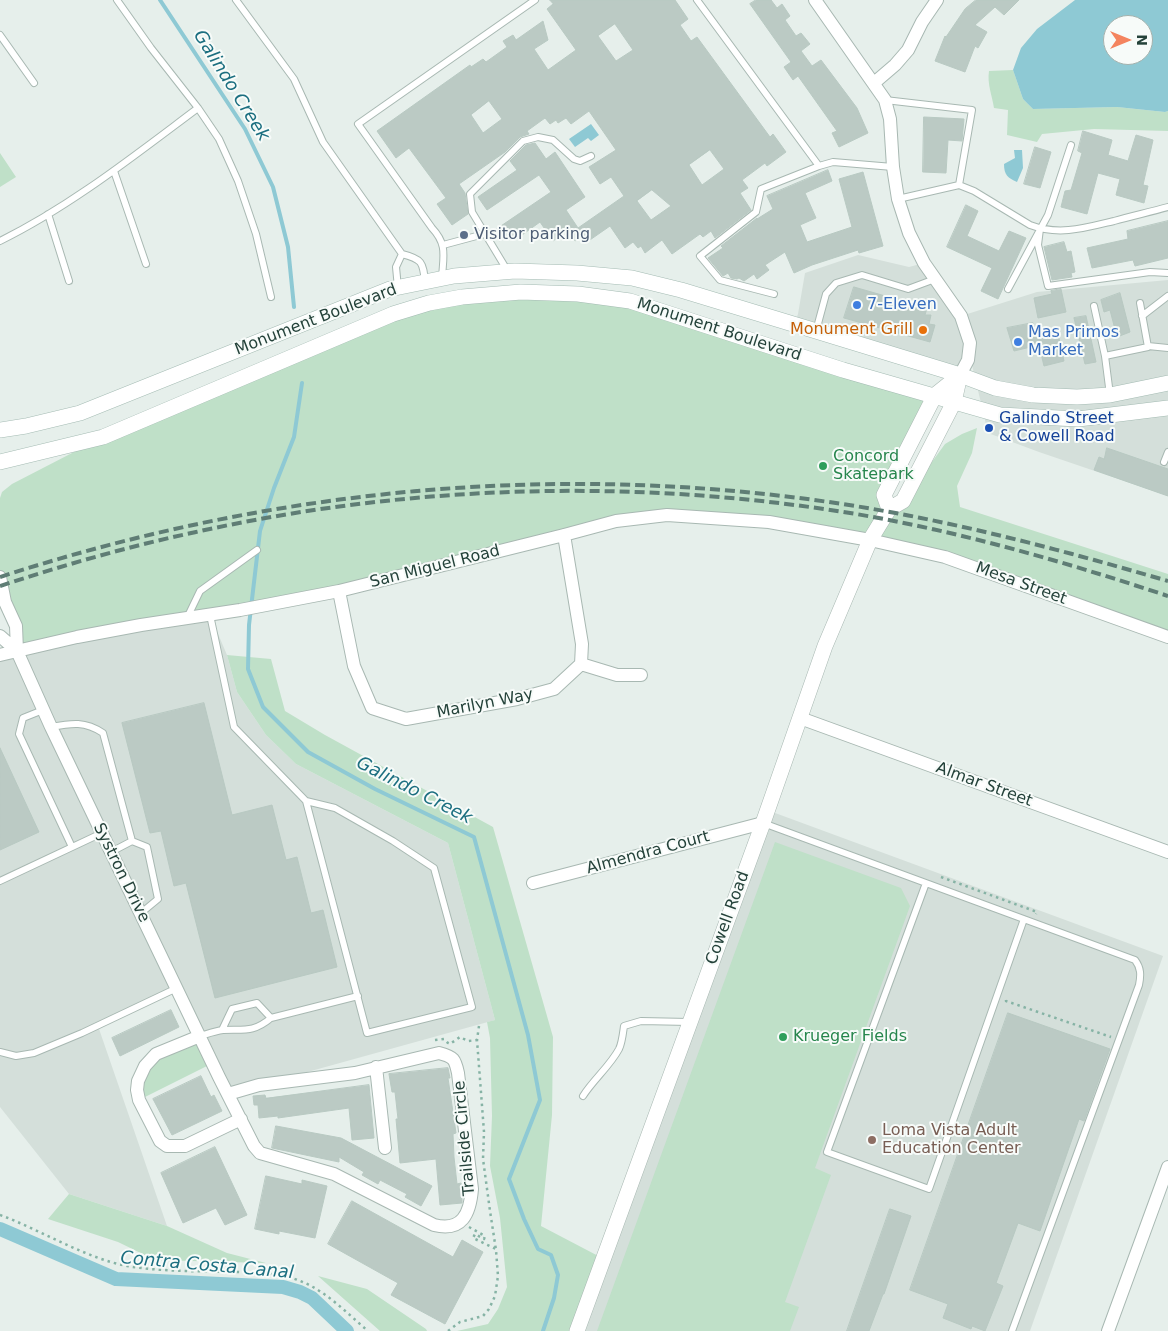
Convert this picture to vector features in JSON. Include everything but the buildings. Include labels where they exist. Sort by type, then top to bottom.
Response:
[{"type":"main road","name":"Monument Boulevard","points":[[0,430],[80,413],[373,296],[398,288],[442,278],[507,272],[576,272],[632,278],[682,290],[960,375],[995,388],[1033,395],[1077,397],[1110,395],[1168,383]]},
{"type":"main road","name":"Monument Boulevard","points":[[0,462],[103,436],[393,314],[429,303],[462,297],[521,292],[578,294],[630,301],[842,370],[1000,415],[1078,419],[1168,408]]},
{"type":"main road","name":"Cowell Road","points":[[888,509],[884,495],[935,395],[960,375]]},
{"type":"main road","name":"Cowell Road","points":[[577,1331],[763,823],[825,646],[870,540],[888,509],[903,501],[954,402],[960,375]]},
{"type":"street","points":[[815,0],[885,100],[890,119],[893,167],[898,198],[910,233],[924,263],[961,316],[970,343],[968,360],[960,375]]},
{"type":"street","points":[[874,82],[895,65],[908,50],[936,0]]},
{"type":"street","name":"San Miguel Road","points":[[0,655],[77,637],[240,610],[339,591],[616,521],[667,515],[769,522],[870,540]]},
{"type":"street","points":[[564,535],[582,644],[581,664],[618,675],[641,674]]},
{"type":"street","name":"Mesa Street","points":[[870,540],[944,556],[1168,637]]},
{"type":"street","name":"Systron Drive","points":[[0,577],[5,602],[16,626],[17,651],[43,710],[228,1094]]},
{"type":"street","name":"Marilyn Way","points":[[339,591],[354,666],[372,708],[406,719],[517,699],[554,689],[581,664]]},
{"type":"street","name":"Systron Drive","points":[[0,636],[17,651]]},
{"type":"street","name":"Almar Street","points":[[800,718],[1168,852]]},
{"type":"street","name":"Almendra Court","points":[[533,884],[763,823]]},
{"type":"street","points":[[200,1036],[156,1054],[145,1066],[138,1081],[137,1090],[139,1100],[151,1125],[160,1141],[167,1146],[186,1146],[241,1119]]},
{"type":"street","name":"Trailside Circle","points":[[228,1094],[259,1085],[355,1073],[440,1053],[448,1055],[455,1060],[458,1073],[472,1189],[470,1205],[465,1217],[459,1222]]},
{"type":"street","points":[[376,1067],[385,1148]]},
{"type":"street","points":[[228,1094],[254,1146],[260,1153],[334,1174],[434,1225],[444,1227],[456,1225],[459,1222]]},
{"type":"street","points":[[1108,1331],[1168,1167]]},
{"type":"lane","points":[[117,0],[220,139],[238,181],[256,234],[271,297]]},
{"type":"lane","points":[[236,0],[294,79],[322,142],[402,254],[417,258],[423,266],[425,282]]},
{"type":"lane","points":[[442,278],[443,245],[439,236],[358,124],[535,0]]},
{"type":"lane","points":[[697,0],[819,166]]},
{"type":"lane","points":[[0,35],[34,83]]},
{"type":"lane","points":[[885,100],[972,110],[959,185]]},
{"type":"lane","points":[[0,241],[48,214],[114,171],[198,108]]},
{"type":"lane","points":[[507,272],[472,212],[470,194],[523,141],[538,137],[553,140],[574,159],[580,161],[591,156]]},
{"type":"lane","points":[[1008,289],[1048,215],[1070,145]]},
{"type":"lane","points":[[774,294],[720,280],[700,256],[756,212],[762,189],[833,162],[893,167]]},
{"type":"lane","points":[[114,171],[146,264]]},
{"type":"lane","points":[[898,198],[959,185],[974,191],[1030,225],[1040,229],[1058,231],[1075,230],[1168,208]]},
{"type":"lane","points":[[48,214],[69,281]]},
{"type":"lane","points":[[1040,229],[1038,245],[1048,286],[1150,272],[1168,273]]},
{"type":"lane","points":[[443,245],[484,234]]},
{"type":"lane","points":[[398,288],[396,267],[402,254]]},
{"type":"lane","points":[[816,331],[826,294],[836,283],[862,275],[908,289],[935,279]]},
{"type":"lane","points":[[1142,316],[1168,296]]},
{"type":"lane","points":[[1140,303],[1148,346]]},
{"type":"lane","points":[[1094,306],[1110,395]]},
{"type":"lane","points":[[1104,356],[1148,346],[1168,348]]},
{"type":"lane","points":[[1164,462],[1168,452]]},
{"type":"lane","points":[[186,619],[200,592],[257,550]]},
{"type":"lane","points":[[210,615],[234,727],[306,801],[367,1033],[472,1007],[434,868],[393,841],[334,808],[306,801]]},
{"type":"lane","points":[[43,710],[23,718],[19,734],[72,847]]},
{"type":"lane","points":[[51,726],[72,723],[91,725],[103,733],[132,840],[147,847],[158,899],[141,912]]},
{"type":"lane","points":[[763,823],[1134,960],[1138,965],[1141,975],[1139,985],[1012,1331]]},
{"type":"lane","points":[[0,881],[102,833]]},
{"type":"lane","points":[[111,852],[132,840]]},
{"type":"lane","points":[[926,883],[827,1152],[929,1189],[1024,919]]},
{"type":"lane","points":[[0,1052],[16,1056],[34,1053],[82,1033],[177,988]]},
{"type":"lane","points":[[200,1036],[222,1030],[252,1029],[262,1026],[271,1018],[358,996]]},
{"type":"lane","points":[[222,1030],[232,1009],[257,1003],[271,1018]]},
{"type":"lane","points":[[583,1096],[592,1081],[619,1048],[624,1026],[641,1021],[690,1022]]},
{"type":"path","points":[[866,458],[876,458],[885,455],[899,464]]},
{"type":"path","points":[[936,876],[1037,912],[1033,923]]},
{"type":"path","points":[[1009,992],[1006,1001],[1113,1038]]},
{"type":"path","points":[[0,1215],[100,1258],[126,1266],[147,1269],[270,1274],[292,1278],[328,1296],[368,1331]]},
{"type":"path","points":[[459,1222],[485,1236],[484,1239],[475,1234],[473,1238],[496,1250]]},
{"type":"shaded area","points":[[858,255],[909,267],[924,263],[961,316],[1037,292],[1168,280],[1168,496],[988,433],[969,352],[960,375],[794,324],[798,314],[805,273]]},
{"type":"shaded area","points":[[210,615],[227,655],[237,692],[266,735],[296,764],[448,843],[495,1020],[228,1094],[177,988],[98,1026],[167,1226],[69,1194],[0,1107],[0,655]]},
{"type":"shaded area","name":"Loma Vista Adult Education Center","points":[[767,810],[1163,956],[1030,1331],[577,1331]]},
{"type":"green space","points":[[1013,70],[1023,99],[1033,109],[1117,107],[1168,111],[1168,131],[1094,129],[1042,134],[1037,142],[1007,135],[1008,110],[994,108],[989,85],[989,71]]},
{"type":"green space","points":[[0,153],[16,177],[0,187]]},
{"type":"green space","points":[[578,294],[935,395],[884,495],[889,508],[929,466],[945,444],[977,428],[972,453],[957,486],[960,507],[1168,574],[1168,637],[944,557],[870,540],[667,515],[339,591],[17,651],[0,577],[0,498],[2,492],[12,484],[103,437],[429,303]]},
{"type":"green space","points":[[227,655],[271,659],[285,711],[493,827],[553,1037],[552,1115],[541,1226],[604,1259],[577,1331],[457,1331],[488,1324],[498,1309],[507,1287],[500,1218],[490,1166],[492,1116],[490,1038],[487,1022],[495,1020],[448,843],[296,764],[266,735],[237,692]]},
{"type":"green space","name":"Krueger Fields","points":[[775,842],[901,888],[910,906],[815,1168],[831,1175],[785,1302],[799,1307],[790,1331],[597,1331]]},
{"type":"green space","points":[[200,1036],[213,1063],[139,1100],[145,1066]]},
{"type":"green space","points":[[69,1194],[167,1226],[227,1253],[266,1263],[155,1260],[118,1242],[48,1219]]},
{"type":"green space","points":[[318,1276],[367,1289],[427,1331],[380,1331]]},
{"type":"water","points":[[1075,0],[1168,0],[1168,111],[1117,107],[1033,109],[1023,99],[1013,70],[1021,48],[1037,29]]},
{"type":"water","points":[[591,124],[599,135],[591,141],[588,138],[575,147],[569,139]]},
{"type":"water","points":[[1014,150],[1022,150],[1023,168],[1017,182],[1007,176],[1004,168],[1004,164],[1015,158]]},
{"type":"waterway","name":"Galindo Creek","points":[[160,0],[245,129],[273,187],[288,247],[294,307]]},
{"type":"waterway","name":"Galindo Creek","points":[[302,383],[294,437],[260,531],[249,625],[248,669],[263,707],[308,752],[375,789],[474,837],[528,1035],[540,1100],[509,1179],[538,1249],[551,1255],[558,1275],[554,1298],[543,1331]]},
{"type":"waterway","name":"Contra Costa Canal","points":[[0,1229],[116,1279],[283,1287],[312,1298],[347,1331]]},
{"type":"railway","points":[[0,577],[104,546],[210,521],[316,503],[423,491],[531,485],[638,485],[747,492],[895,513],[1013,539],[1168,581]]},
{"type":"railway","points":[[0,586],[73,563],[147,543],[277,516],[359,504],[442,496],[525,491],[608,491],[692,495],[774,502],[896,521],[1013,549],[1091,571],[1168,596]]},
{"type":"place","name":"Visitor parking","points":[[464,235]]},
{"type":"place","name":"7-Eleven","points":[[857,305]]},
{"type":"place","name":"Monument Grill","points":[[923,330]]},
{"type":"place","name":"Mas Primos Market","points":[[1018,342]]},
{"type":"place","name":"Galindo Street & Cowell Road","points":[[989,428]]},
{"type":"place","name":"Concord Skatepark","points":[[823,466]]},
{"type":"place","name":"Krueger Fields","points":[[783,1037]]},
{"type":"place","name":"Loma Vista Adult Education Center","points":[[872,1140]]}]
